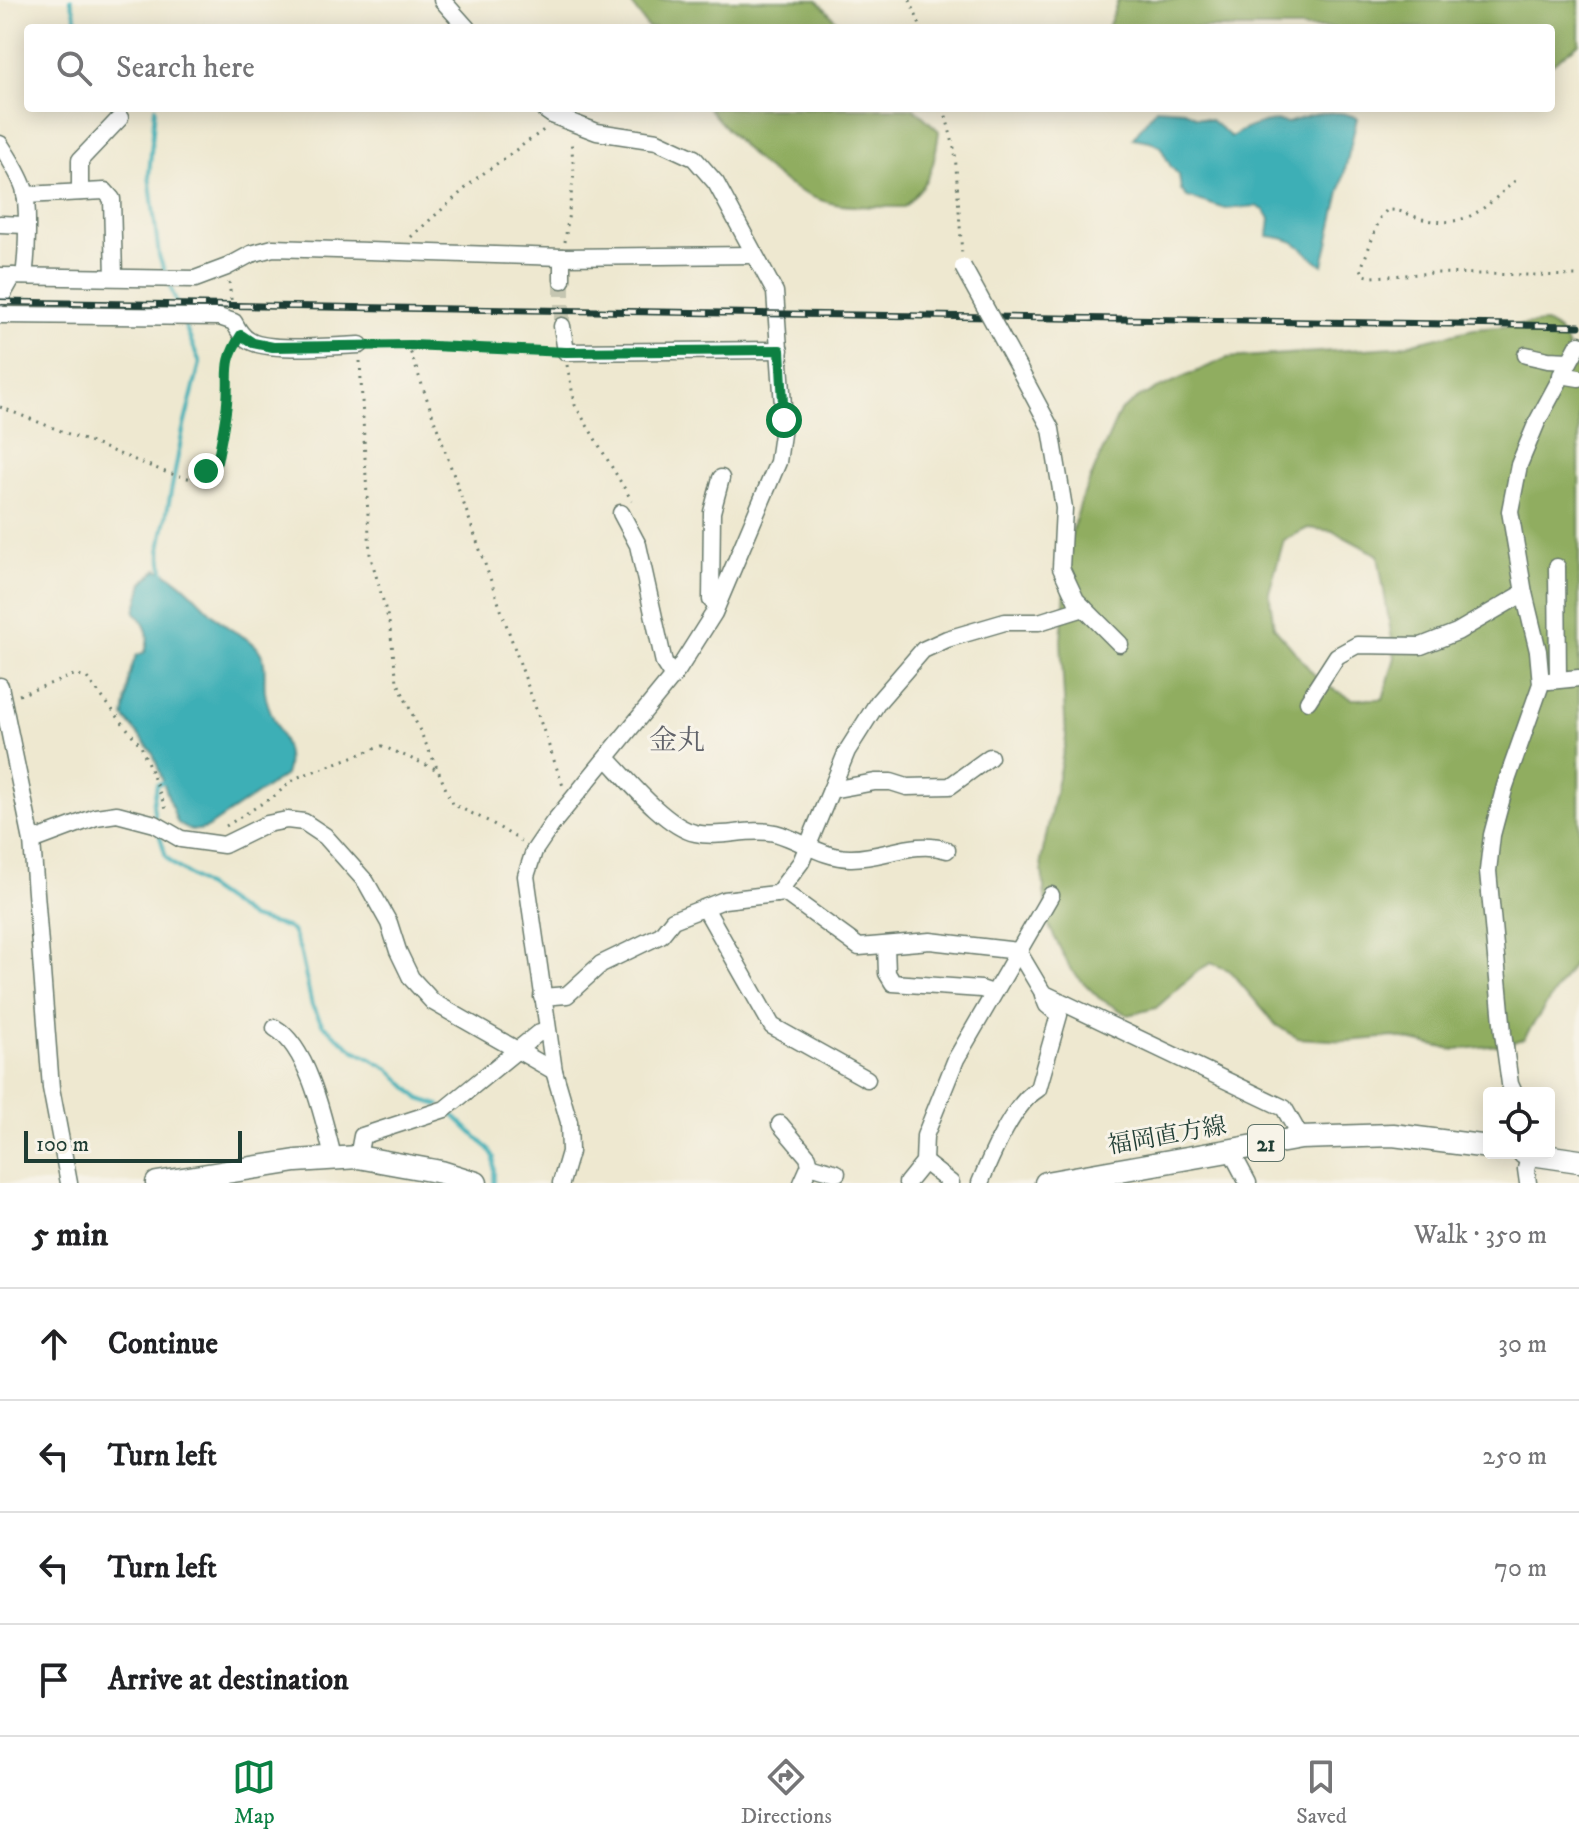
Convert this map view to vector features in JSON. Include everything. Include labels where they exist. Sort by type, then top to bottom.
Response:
[{"type":"main road","name":"福岡直方線","points":[[1046,1183],[1301,1138],[1393,1135],[1483,1146]]},
{"type":"main road","points":[[157,1183],[333,1157],[358,1157],[441,1172],[476,1183]]},
{"type":"main road","points":[[1555,1158],[1579,1161]]},
{"type":"street","points":[[442,0],[463,24]]},
{"type":"street","points":[[547,112],[597,132],[657,141],[694,158],[716,183],[775,292],[784,420],[778,462],[717,605],[696,645],[569,803],[534,851],[526,876],[547,1031],[554,1071],[569,1122],[570,1152],[561,1183]]},
{"type":"street","points":[[80,192],[80,160],[120,118]]},
{"type":"street","points":[[0,144],[14,166],[25,195],[25,225],[12,276],[0,299]]},
{"type":"street","points":[[25,195],[105,191],[112,199],[114,277]]},
{"type":"street","points":[[0,224],[25,225]]},
{"type":"street","points":[[12,276],[195,279],[251,254],[273,248],[562,257],[754,255]]},
{"type":"street","points":[[562,257],[562,280]]},
{"type":"street","points":[[963,267],[1051,429],[1064,508],[1061,568],[1076,600],[1120,644]]},
{"type":"street","points":[[0,315],[219,317],[238,328],[253,343],[273,347],[360,345]]},
{"type":"street","points":[[562,326],[566,352],[780,350]]},
{"type":"street","points":[[1511,1087],[1503,1033],[1488,871],[1492,835],[1505,786],[1541,684],[1538,651],[1510,511],[1519,465],[1579,344]]},
{"type":"street","points":[[1526,355],[1548,360],[1579,378]]},
{"type":"street","points":[[717,605],[711,600],[712,512],[721,478]]},
{"type":"street","points":[[621,513],[638,545],[664,663],[673,677]]},
{"type":"street","points":[[1557,567],[1558,679]]},
{"type":"street","points":[[1308,701],[1337,656],[1357,645],[1421,646],[1457,632],[1524,593]]},
{"type":"street","points":[[777,894],[801,862],[847,751],[878,702],[923,650],[947,639],[1005,622],[1039,622],[1084,608]]},
{"type":"street","points":[[1541,684],[1579,678]]},
{"type":"street","points":[[1,696],[32,841],[51,1088],[69,1183]]},
{"type":"street","points":[[831,790],[875,782],[891,782],[907,787],[950,786],[990,757]]},
{"type":"street","points":[[607,758],[675,824],[694,833],[770,832],[827,855],[852,859],[902,849],[936,847],[947,850]]},
{"type":"street","points":[[32,841],[96,817],[117,814],[137,818],[172,832],[181,839],[224,845],[267,824],[287,820],[304,822],[325,836],[366,882],[389,923],[411,978],[433,1002],[554,1071]]},
{"type":"street","points":[[542,997],[567,995],[601,964],[661,935],[673,920],[724,900],[785,893],[859,947],[930,941],[1018,951]]},
{"type":"street","points":[[907,1183],[924,1162],[925,1136],[956,1059],[1051,895]]},
{"type":"street","points":[[705,908],[772,1026],[867,1079]]},
{"type":"street","points":[[886,945],[887,973],[893,983],[981,989],[993,993]]},
{"type":"street","points":[[980,1183],[991,1156],[1027,1096],[1038,1089],[1059,1015],[1047,1005],[1018,951]]},
{"type":"street","points":[[1043,993],[1284,1108],[1301,1138]]},
{"type":"street","points":[[275,1028],[289,1039],[309,1078],[333,1157]]},
{"type":"street","points":[[358,1157],[362,1136],[445,1109],[516,1050],[537,1034],[547,1031]]},
{"type":"street","points":[[780,1124],[808,1157],[810,1165],[802,1183]]},
{"type":"street","points":[[1230,1149],[1248,1183]]},
{"type":"street","points":[[1528,1183],[1529,1159]]},
{"type":"street","points":[[924,1162],[951,1183]]},
{"type":"street","points":[[810,1165],[837,1173]]},
{"type":"path","points":[[910,0],[919,24]]},
{"type":"path","points":[[401,250],[402,243],[477,178],[548,126],[547,112]]},
{"type":"path","points":[[945,112],[955,152],[963,267]]},
{"type":"path","points":[[562,257],[572,204],[574,173],[570,133],[573,123]]},
{"type":"path","points":[[1515,181],[1473,217],[1459,221],[1425,220],[1406,211],[1387,210],[1380,218],[1361,269],[1364,275],[1579,276]]},
{"type":"path","points":[[0,407],[168,473],[192,479],[217,462],[228,400],[226,373],[238,328],[227,267]]},
{"type":"path","points":[[534,851],[517,837],[452,804],[397,681],[389,622],[370,554],[360,345],[566,352]]},
{"type":"path","points":[[408,345],[569,803]]},
{"type":"path","points":[[1,696],[74,675],[87,678],[141,746],[156,779],[172,832]]},
{"type":"path","points":[[226,826],[274,796],[296,778],[382,746],[438,770]]},
{"type":"green space","points":[[629,0],[817,0],[839,24],[645,24]]},
{"type":"green space","points":[[1118,0],[1579,0],[1579,43],[1555,62],[1555,24],[1109,24]]},
{"type":"green space","points":[[712,112],[918,112],[939,131],[930,173],[904,207],[843,205],[815,198],[780,179]]},
{"type":"green space","points":[[1545,323],[1564,338],[1579,378],[1579,956],[1524,1038],[1509,1044],[1453,1050],[1394,1037],[1347,1041],[1297,1038],[1276,1025],[1229,970],[1211,963],[1156,1008],[1128,1015],[1099,998],[1071,970],[1048,924],[1041,861],[1066,738],[1061,640],[1069,542],[1082,498],[1120,411],[1141,396],[1227,358],[1395,347],[1474,329]],"holes":[[[1308,528],[1333,531],[1378,555],[1395,657],[1383,699],[1352,699],[1321,683],[1274,627],[1269,592],[1284,540]]]},
{"type":"water","points":[[1153,112],[1187,112],[1211,120],[1231,137],[1258,124],[1274,121],[1287,123],[1322,113],[1340,113],[1357,118],[1323,265],[1295,243],[1268,236],[1270,218],[1256,206],[1226,209],[1187,197],[1181,190],[1179,175],[1160,146],[1133,138]]},
{"type":"water","points":[[157,569],[177,580],[220,621],[250,640],[259,650],[264,665],[267,702],[287,754],[285,775],[207,828],[198,830],[187,829],[177,822],[153,753],[124,717],[131,669],[137,655],[145,652],[148,641],[145,626],[135,612],[143,583]]},
{"type":"waterway","points":[[71,0],[78,24]]},
{"type":"waterway","points":[[155,112],[149,175],[159,256],[166,275]]},
{"type":"waterway","points":[[169,283],[180,313]]},
{"type":"waterway","points":[[164,576],[160,548],[183,430],[200,363],[183,321]]},
{"type":"waterway","points":[[155,818],[153,805],[157,784],[165,782]]},
{"type":"waterway","points":[[158,830],[166,857],[173,864],[251,918],[292,931],[300,950],[312,1006],[323,1025],[354,1050],[389,1069],[420,1099],[439,1105]]},
{"type":"waterway","points":[[449,1111],[489,1149],[494,1157],[494,1183]]},
{"type":"tunnel","points":[[562,280],[562,326]]},
{"type":"railway","points":[[0,302],[1579,326]]},
{"type":"district","name":"金丸","points":[[677,739]]},
{"type":"route","points":[[206,471],[217,462],[228,400],[226,373],[230,352],[241,335],[253,343],[273,347],[411,345],[566,352],[780,350],[784,420]]}]
